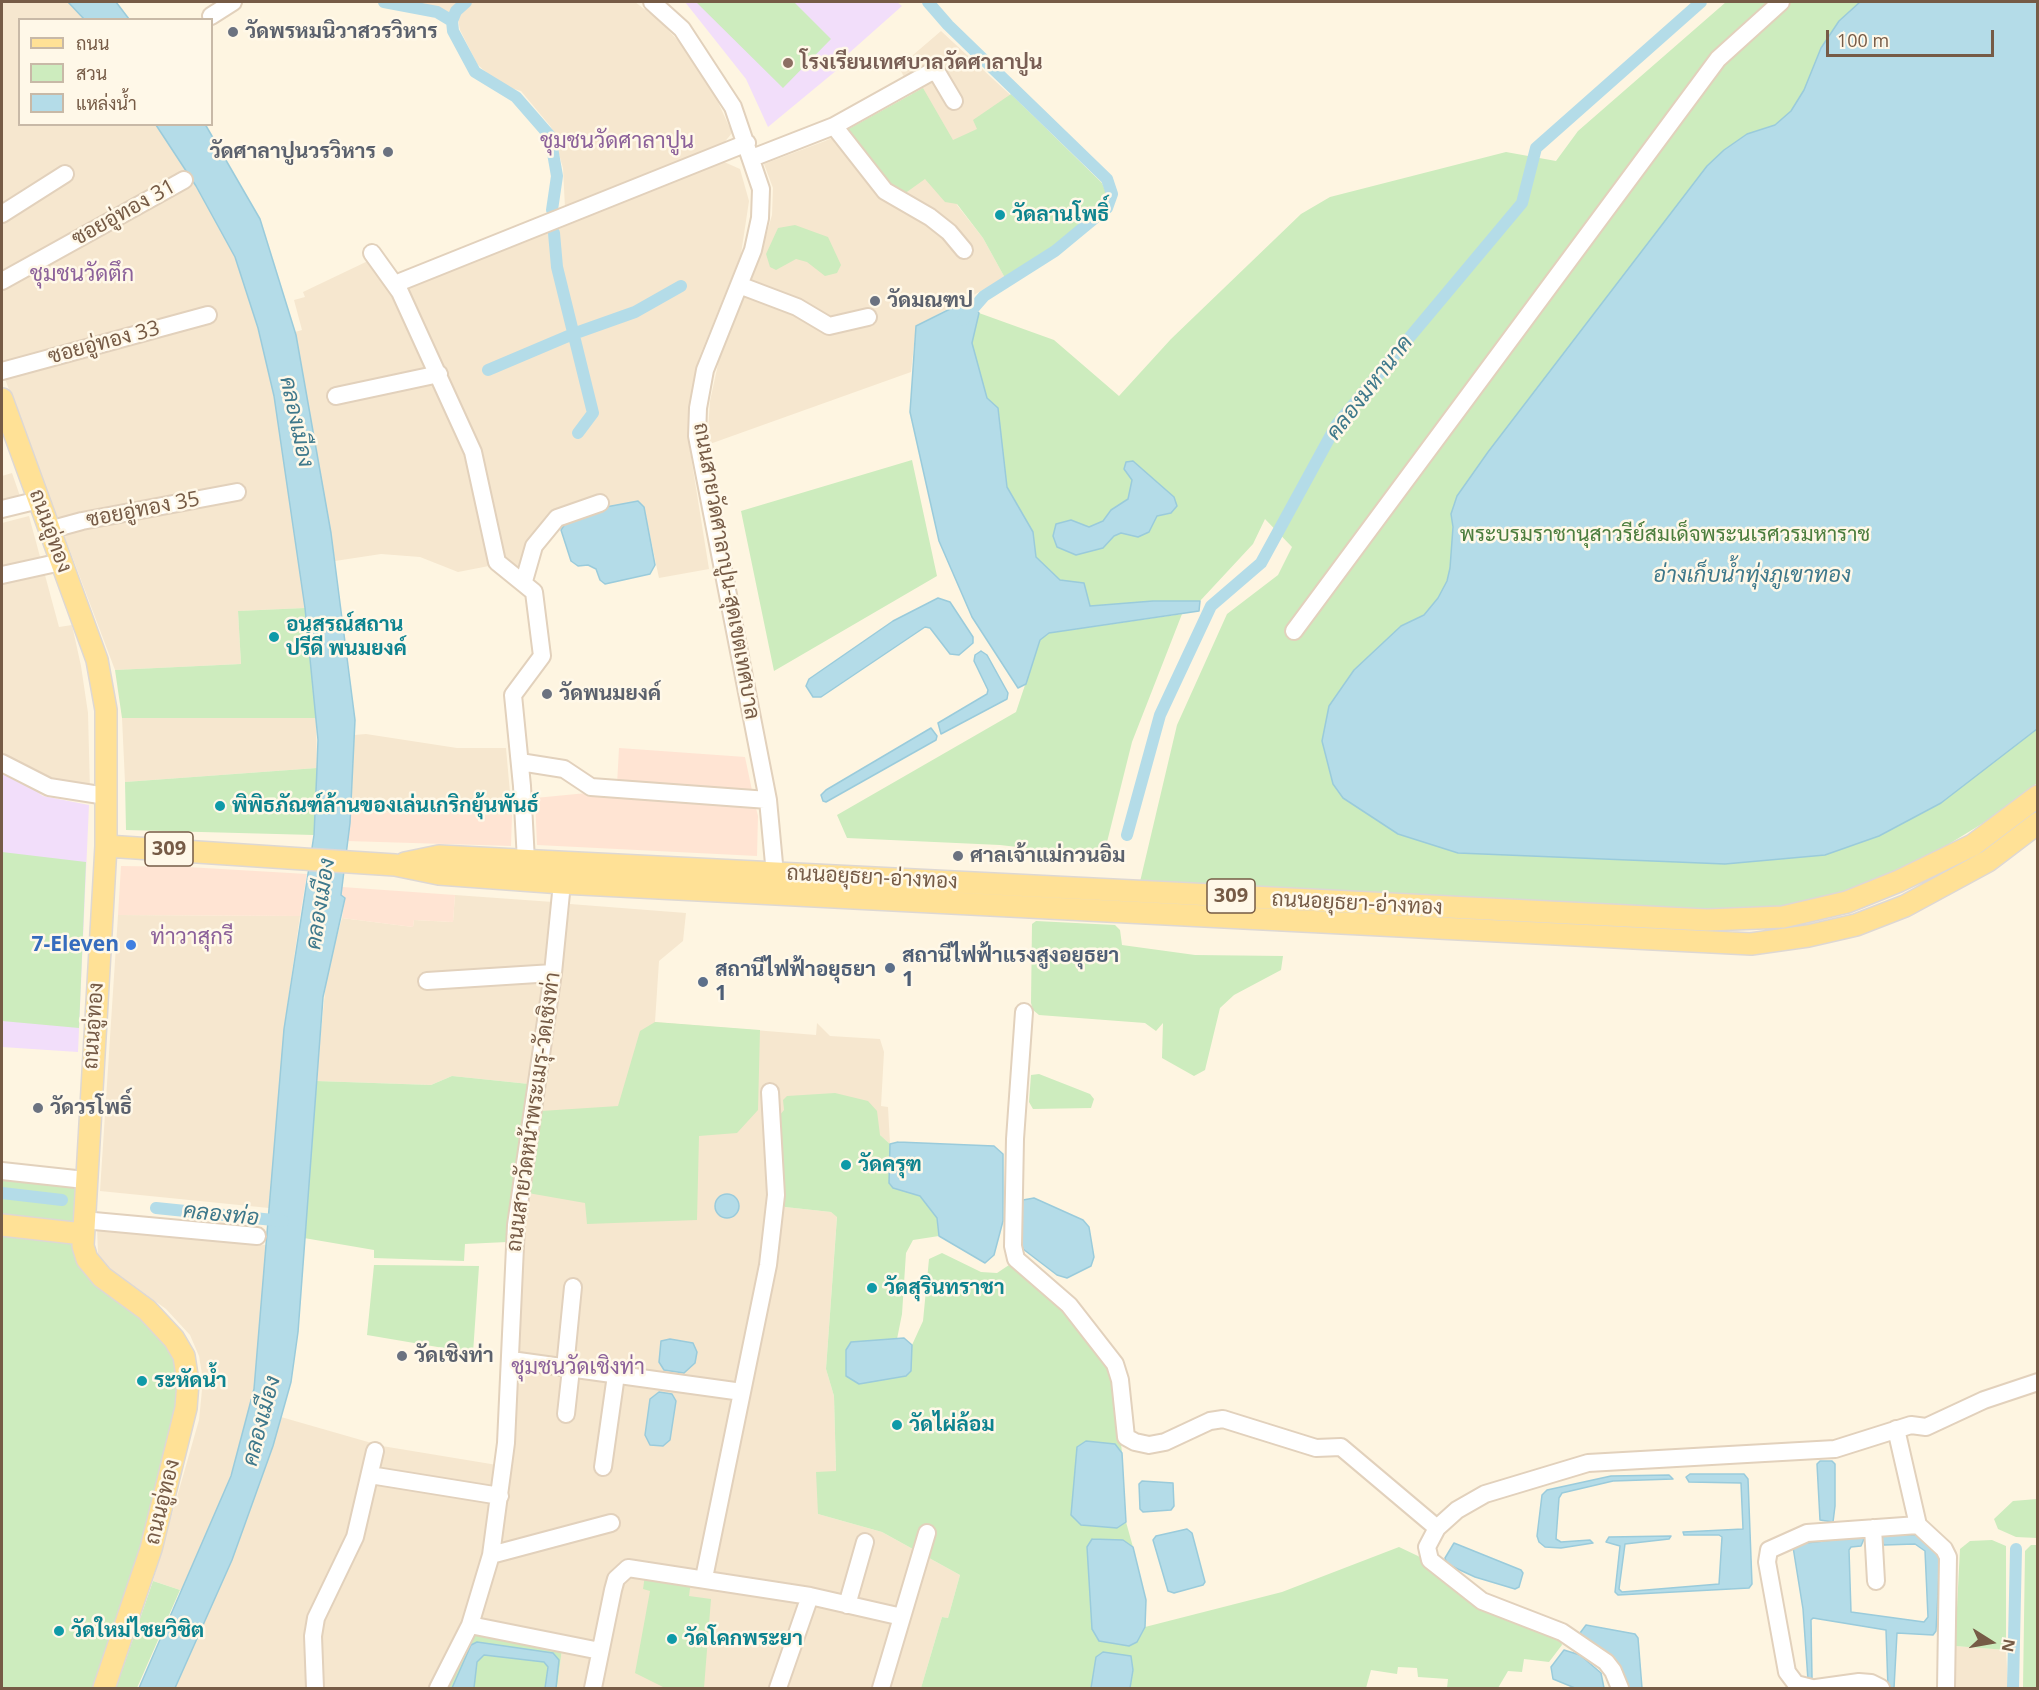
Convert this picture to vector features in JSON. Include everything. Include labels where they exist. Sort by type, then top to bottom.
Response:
[{"type":"main road","name":"ถนนอู่ทอง","points":[[2,399],[7,430],[39,500],[97,660],[106,710],[106,846],[83,1227],[87,1258],[102,1277],[147,1310],[174,1339],[184,1356],[188,1382],[186,1408],[151,1549],[104,1689]]},
{"type":"main road","name":"ถนนอยุธยา-อ่างทอง","points":[[106,846],[365,862],[395,865],[439,874],[562,883],[776,884],[1707,921],[1783,917],[1847,902],[1899,881],[1973,845],[2037,795]]},
{"type":"main road","name":"ถนนอยุธยา-อ่างทอง","points":[[395,865],[439,856],[526,861],[776,884],[1751,944],[1808,936],[1856,925],[1905,906],[1988,861],[2037,823]]},
{"type":"main road","points":[[2,1225],[83,1227]]},
{"type":"street","points":[[211,16],[233,2]]},
{"type":"street","name":"ถนนสายวัดศาลาปูน-สุดเขตเทศบาล","points":[[652,2],[682,29],[733,107],[761,189],[760,218],[753,250],[705,370],[698,408],[697,436],[768,800],[776,884]]},
{"type":"street","points":[[1294,631],[1718,58],[1781,2]]},
{"type":"street","points":[[395,284],[749,150],[834,126],[931,72],[938,74],[954,101]]},
{"type":"street","points":[[834,126],[885,192],[930,216],[950,232],[964,250]]},
{"type":"street","points":[[2,213],[65,174]]},
{"type":"street","name":"ซอยอู่ทอง 31","points":[[2,282],[184,180]]},
{"type":"street","points":[[372,253],[395,284],[440,374],[473,452],[494,553],[504,569],[524,581],[534,592],[543,646],[538,665],[513,696],[526,861]]},
{"type":"street","points":[[739,285],[797,307],[829,326],[868,317]]},
{"type":"street","name":"ซอยอู่ทอง 33","points":[[2,371],[208,315]]},
{"type":"street","points":[[336,396],[440,374]]},
{"type":"street","name":"ซอยอู่ทอง 35","points":[[49,530],[82,521],[237,492]]},
{"type":"street","points":[[2,509],[39,500]]},
{"type":"street","points":[[524,581],[534,546],[557,518],[600,502]]},
{"type":"street","points":[[2,575],[61,562]]},
{"type":"street","points":[[520,762],[564,769],[591,787],[768,800]]},
{"type":"street","points":[[2,763],[49,787],[106,796]]},
{"type":"street","name":"ถนนสายวัดหน้าพระเมรุ-วัดเชิงท่า","points":[[438,1689],[470,1626],[491,1555],[500,1496],[511,1360],[516,1225],[553,973],[562,883]]},
{"type":"street","points":[[427,981],[553,973]]},
{"type":"street","points":[[1024,1012],[1015,1139],[1013,1246],[1017,1259],[1069,1305],[1115,1364],[1120,1380],[1126,1437],[1149,1445],[1165,1443],[1210,1421],[1223,1419],[1316,1448],[1341,1447],[1437,1528]]},
{"type":"street","points":[[704,1578],[768,1265],[776,1195],[770,1092]]},
{"type":"street","points":[[2,1171],[85,1180]]},
{"type":"street","points":[[83,1227],[257,1236]]},
{"type":"street","points":[[566,1414],[573,1287]]},
{"type":"street","points":[[511,1360],[741,1392]]},
{"type":"street","points":[[603,1467],[616,1375]]},
{"type":"street","points":[[1620,1689],[1613,1671],[1606,1662],[1562,1632],[1482,1601],[1430,1560],[1427,1547],[1437,1528],[1457,1510],[1485,1494],[1588,1463],[1611,1460],[1692,1459],[1835,1449],[1911,1425],[1926,1427],[1984,1400],[2037,1382]]},
{"type":"street","points":[[1896,1429],[1900,1438],[1918,1525],[1944,1549],[1948,1557],[1946,1689]]},
{"type":"street","points":[[315,1689],[313,1636],[316,1618],[356,1537],[375,1451]]},
{"type":"street","points":[[370,1475],[500,1496]]},
{"type":"street","points":[[491,1555],[611,1523]]},
{"type":"street","points":[[1881,1689],[1871,1683],[1859,1682],[1814,1689],[1796,1684],[1787,1672],[1767,1562],[1769,1550],[1808,1533],[1918,1525]]},
{"type":"street","points":[[1872,1528],[1876,1581]]},
{"type":"street","points":[[881,1689],[927,1533]]},
{"type":"street","points":[[847,1605],[865,1542]]},
{"type":"street","points":[[593,1689],[613,1590],[621,1573],[628,1568],[810,1596],[902,1617]]},
{"type":"street","points":[[778,1689],[810,1596]]},
{"type":"street","points":[[470,1626],[600,1651]]},
{"type":"shaded area","points":[[2,2],[68,2],[83,18],[18,18],[18,126],[157,126],[196,186],[235,257],[258,328],[274,396],[305,608],[238,611],[241,664],[115,670],[2,371]]},
{"type":"shaded area","points":[[410,2],[635,2],[660,21],[682,45],[714,93],[732,133],[723,144],[565,208],[563,168],[551,127],[521,91],[500,85],[477,64],[460,30],[458,19],[435,6]]},
{"type":"shaded area","name":"โรงเรียนเทศบาลวัดศาลาปูน","points":[[685,2],[897,2],[902,6],[840,61],[843,65],[768,127],[746,79]]},
{"type":"shaded area","points":[[941,31],[1019,103],[957,205],[983,238],[1005,278],[916,326],[911,372],[707,445],[710,401],[720,355],[763,246],[772,215],[773,188],[764,164],[825,141],[915,99],[899,67]]},
{"type":"shaded area","points":[[722,161],[740,169],[749,201],[741,254],[699,358],[688,412],[688,438],[709,569],[659,578],[644,507],[599,508],[560,513],[522,577],[505,567],[478,451],[406,289]]},
{"type":"shaded area","points":[[370,260],[399,301],[468,451],[494,565],[458,572],[420,557],[381,554],[335,561],[295,332],[302,330],[294,300],[305,297],[303,292]]},
{"type":"shaded area","points":[[12,473],[21,499],[2,504],[2,476]]},
{"type":"shaded area","points":[[29,516],[59,627],[72,625],[88,713],[90,791],[52,785],[2,760],[2,523]]},
{"type":"shaded area","points":[[122,718],[316,718],[317,768],[125,782]]},
{"type":"shaded area","points":[[366,734],[457,748],[506,748],[512,815],[350,812],[354,735]]},
{"type":"shaded area","points":[[619,748],[745,757],[753,795],[617,785]]},
{"type":"shaded area","points":[[2,772],[17,777],[43,796],[89,805],[78,1052],[2,1047]]},
{"type":"shaded area","points":[[587,793],[755,804],[758,816],[757,856],[537,845],[535,798]]},
{"type":"shaded area","points":[[350,812],[512,815],[511,846],[347,841]]},
{"type":"shaded area","points":[[121,866],[187,867],[307,874],[300,916],[118,915]]},
{"type":"shaded area","points":[[342,887],[455,895],[453,922],[414,920],[413,927],[342,918],[345,898],[341,895]]},
{"type":"shaded area","points":[[455,895],[553,902],[529,1084],[452,1076],[431,1085],[316,1081],[327,972],[342,918],[413,927],[414,920],[453,922]]},
{"type":"shaded area","points":[[570,904],[686,913],[683,941],[659,961],[655,1022],[816,1035],[817,1023],[830,1036],[880,1039],[884,1052],[881,1106],[888,1107],[890,1144],[880,1135],[785,1207],[831,1212],[837,1216],[826,1369],[834,1396],[836,1472],[818,1514],[882,1532],[960,1575],[948,1618],[942,1617],[921,1688],[557,1688],[562,1649],[472,1635],[518,1358],[524,1224]]},
{"type":"shaded area","points":[[118,915],[300,916],[284,1029],[269,1208],[100,1191]]},
{"type":"shaded area","points":[[97,1227],[266,1245],[254,1389],[231,1476],[183,1591],[153,1581],[199,1420],[203,1380],[199,1356],[190,1335],[166,1309],[109,1268],[98,1254]]},
{"type":"shaded area","points":[[281,1417],[382,1446],[497,1465],[487,1531],[471,1599],[454,1643],[430,1688],[175,1688],[232,1560]]},
{"type":"shaded area","points":[[1955,1646],[2006,1650],[2008,1688],[1952,1688]]},
{"type":"green space","points":[[696,2],[794,2],[831,39],[783,88]]},
{"type":"green space","name":"พระบรมราชานุสาวรีย์สมเด็จพระนเรศวรมหาราช","points":[[1726,2],[2037,2],[2037,783],[1993,817],[1905,871],[1798,907],[1706,914],[1139,886],[1177,725],[1227,614],[1278,575],[1292,547],[1265,519],[1253,544],[1200,601],[1153,601],[1090,606],[1084,583],[1060,580],[1036,557],[1033,532],[1007,487],[998,409],[987,398],[972,343],[979,313],[1054,340],[1119,396],[1171,339],[1301,214],[1330,197],[1506,152],[1556,161],[1578,131]],"holes":[[[1132,480],[1157,516],[1149,532],[1138,537],[1121,532],[1102,548],[1071,520],[1089,527],[1103,521],[1111,510],[1128,499]]]},
{"type":"green space","points":[[923,88],[953,140],[977,129],[973,120],[1011,94],[1102,183],[1106,193],[1103,206],[1058,245],[1005,278],[983,238],[957,204],[945,202],[925,179],[904,194],[890,189],[843,132]]},
{"type":"green space","points":[[795,225],[828,237],[841,265],[837,273],[825,276],[807,262],[796,259],[776,270],[770,267],[766,254],[778,228]]},
{"type":"green space","points":[[912,460],[937,576],[774,671],[741,511]]},
{"type":"green space","name":"อนุสรณ์สถาน ปรีดี พนมยงค์","points":[[305,608],[316,718],[122,718],[115,670],[241,664],[238,611]]},
{"type":"green space","points":[[1182,614],[1132,742],[1107,842],[1086,855],[1000,845],[847,838],[837,815],[1016,712],[1040,640],[1049,633]]},
{"type":"green space","name":"พิพิธภัณฑ์ล้านของเล่นเกริกยุ้นพันธ์","points":[[317,768],[314,835],[126,830],[125,782]]},
{"type":"green space","points":[[2,852],[86,862],[79,1028],[2,1021]]},
{"type":"green space","points":[[1036,921],[1115,925],[1120,930],[1122,945],[1195,955],[1283,956],[1281,970],[1234,995],[1220,1008],[1205,1070],[1194,1076],[1162,1058],[1163,1023],[1156,1031],[1145,1023],[1039,1015],[1033,1010],[1031,1003],[1032,924]]},
{"type":"green space","points":[[655,1022],[760,1030],[758,1110],[737,1133],[699,1136],[697,1220],[587,1224],[585,1203],[528,1193],[541,1111],[618,1106],[640,1031]]},
{"type":"green space","points":[[1039,1074],[1090,1094],[1094,1099],[1091,1108],[1033,1109],[1029,1102],[1031,1075]]},
{"type":"green space","points":[[452,1076],[529,1084],[507,1242],[465,1244],[464,1261],[374,1258],[374,1250],[304,1238],[316,1081],[431,1085]]},
{"type":"green space","points":[[835,1093],[868,1101],[877,1111],[880,1135],[890,1144],[889,1184],[893,1188],[920,1196],[937,1218],[939,1236],[913,1240],[906,1253],[902,1314],[897,1339],[851,1343],[859,1384],[906,1376],[911,1371],[912,1345],[923,1321],[929,1259],[942,1253],[981,1272],[997,1273],[1012,1263],[1081,1326],[1114,1378],[1122,1453],[1115,1444],[1071,1514],[1081,1525],[1117,1528],[1126,1522],[1133,1547],[1123,1540],[1137,1642],[1145,1627],[1282,1592],[1399,1547],[1418,1556],[1483,1608],[1559,1635],[1562,1645],[1549,1662],[1524,1659],[1522,1672],[1508,1671],[1498,1688],[1447,1688],[1448,1679],[1418,1677],[1417,1668],[1398,1667],[1397,1674],[1371,1670],[1366,1688],[1130,1688],[1133,1670],[1096,1657],[1091,1688],[921,1688],[942,1617],[948,1618],[960,1575],[882,1532],[818,1514],[816,1472],[836,1471],[834,1396],[826,1369],[837,1217],[831,1212],[785,1207],[781,1202],[780,1115],[784,1110],[783,1100],[787,1096]]},
{"type":"green space","points":[[2,1176],[76,1184],[76,1249],[165,1341],[182,1381],[146,1548],[99,1688],[2,1688]]},
{"type":"green space","points":[[374,1265],[479,1266],[473,1353],[367,1335]]},
{"type":"green space","points":[[2037,1499],[2037,1538],[2016,1537],[1998,1529],[1994,1519],[2013,1501]]},
{"type":"green space","points":[[1992,1540],[2006,1546],[2006,1650],[1955,1646],[1960,1549],[1970,1541]]},
{"type":"green space","points":[[2031,1545],[2038,1545],[2037,1688],[2023,1688],[2025,1551]]},
{"type":"green space","points":[[645,1575],[691,1581],[689,1596],[711,1599],[704,1688],[665,1688],[635,1673],[650,1591],[643,1589]]},
{"type":"green space","points":[[153,1581],[180,1590],[137,1688],[116,1688]]},
{"type":"green space","points":[[472,1635],[562,1649],[557,1688],[445,1688]]},
{"type":"water","points":[[68,2],[116,2],[128,18],[83,18]]},
{"type":"water","name":"อ่างเก็บน้ำทุ่งภูเขาทอง","points":[[1860,2],[2037,2],[2037,729],[1941,803],[1879,836],[1825,855],[1725,864],[1458,853],[1398,834],[1343,798],[1333,784],[1322,741],[1329,706],[1354,670],[1401,626],[1424,615],[1438,598],[1447,581],[1450,568],[1453,527],[1451,514],[1457,496],[1488,452],[1707,166],[1724,150],[1747,134],[1775,125],[1791,111],[1804,90],[1821,48],[1839,21]]},
{"type":"water","name":"คลองเมือง","points":[[157,126],[206,126],[260,219],[296,335],[331,533],[355,720],[350,823],[341,895],[345,898],[323,997],[298,1332],[291,1382],[273,1446],[232,1560],[175,1688],[139,1688],[231,1476],[254,1389],[284,1029],[314,835],[317,768],[318,740],[305,608],[274,396],[258,328],[235,257],[196,186]]},
{"type":"water","points":[[966,301],[979,313],[972,343],[987,398],[998,408],[1007,487],[1033,532],[1036,557],[1060,580],[1084,583],[1090,606],[1153,601],[1200,601],[1199,611],[1049,633],[1040,640],[1026,684],[1018,688],[972,617],[939,541],[910,412],[916,326]]},
{"type":"water","points":[[1133,461],[1174,497],[1177,506],[1171,513],[1157,516],[1149,532],[1138,537],[1121,533],[1114,536],[1103,548],[1076,555],[1057,547],[1053,536],[1056,524],[1071,520],[1089,527],[1103,521],[1111,510],[1128,499],[1132,480],[1124,469],[1126,462]]},
{"type":"water","points":[[638,501],[644,507],[655,565],[650,574],[605,584],[600,580],[596,569],[588,565],[578,566],[571,561],[561,530],[569,518],[590,510]]},
{"type":"water","points":[[938,598],[950,602],[973,637],[973,643],[959,655],[950,654],[930,628],[925,627],[821,697],[813,697],[806,686],[809,679],[893,621]]},
{"type":"water","points":[[981,651],[987,655],[1008,693],[1007,699],[941,734],[938,723],[987,694],[988,690],[974,661],[975,655]]},
{"type":"water","points":[[931,728],[937,736],[936,740],[826,802],[823,801],[821,795],[826,790]]},
{"type":"water","points":[[898,1142],[994,1146],[1003,1154],[1003,1221],[994,1255],[985,1263],[939,1236],[937,1218],[920,1196],[893,1188],[889,1183],[890,1144]]},
{"type":"water","points":[[727,1194],[735,1198],[739,1206],[735,1214],[727,1218],[719,1214],[715,1206],[719,1198]]},
{"type":"water","points":[[1034,1198],[1083,1220],[1089,1227],[1094,1257],[1091,1266],[1067,1278],[1057,1275],[1023,1249],[1019,1237],[1023,1200]]},
{"type":"water","points":[[904,1338],[912,1345],[911,1371],[906,1376],[859,1384],[846,1376],[846,1350],[851,1342]]},
{"type":"water","points":[[670,1339],[693,1343],[697,1352],[695,1363],[684,1373],[664,1370],[659,1362],[661,1341]]},
{"type":"water","points":[[659,1392],[672,1394],[676,1401],[670,1440],[663,1446],[650,1445],[645,1435],[650,1399]]},
{"type":"water","points":[[1086,1441],[1115,1444],[1122,1453],[1126,1522],[1117,1528],[1081,1525],[1071,1515],[1077,1447]]},
{"type":"water","points":[[1820,1461],[1832,1461],[1835,1464],[1833,1522],[1820,1520],[1817,1464]]},
{"type":"water","points":[[1690,1474],[1744,1474],[1748,1479],[1752,1584],[1749,1588],[1618,1595],[1615,1592],[1620,1546],[1606,1542],[1609,1537],[1671,1536],[1669,1539],[1625,1544],[1619,1589],[1622,1592],[1719,1584],[1722,1537],[1719,1535],[1684,1535],[1683,1532],[1743,1529],[1741,1483],[1689,1482],[1686,1477]]},
{"type":"water","points":[[1669,1475],[1673,1479],[1613,1481],[1562,1493],[1559,1498],[1556,1539],[1561,1542],[1590,1540],[1593,1543],[1561,1548],[1545,1547],[1539,1542],[1537,1536],[1542,1495],[1547,1490],[1611,1476]]},
{"type":"water","points":[[1142,1481],[1173,1483],[1174,1506],[1171,1510],[1143,1512],[1140,1509],[1139,1484]]},
{"type":"water","points":[[1187,1529],[1192,1533],[1205,1582],[1203,1585],[1174,1593],[1168,1591],[1153,1540],[1156,1536]]},
{"type":"water","points":[[1884,1535],[1920,1535],[1940,1555],[1936,1631],[1933,1635],[1897,1633],[1894,1688],[1888,1688],[1886,1630],[1813,1618],[1811,1620],[1812,1678],[1808,1680],[1803,1609],[1793,1547],[1797,1544],[1860,1537],[1864,1539],[1861,1546],[1851,1547],[1849,1550],[1851,1612],[1924,1622],[1928,1617],[1925,1551],[1915,1544],[1884,1545],[1881,1539]]},
{"type":"water","points":[[1092,1539],[1123,1540],[1133,1547],[1146,1600],[1145,1627],[1137,1642],[1129,1646],[1099,1641],[1092,1629],[1087,1547]]},
{"type":"water","points":[[1454,1543],[1521,1570],[1523,1573],[1519,1587],[1515,1589],[1475,1577],[1447,1564],[1445,1558]]},
{"type":"water","points":[[1586,1625],[1635,1634],[1638,1638],[1642,1688],[1626,1688],[1580,1633]]},
{"type":"water","points":[[477,1642],[553,1653],[559,1660],[556,1688],[545,1688],[548,1667],[544,1662],[484,1655],[477,1662],[474,1688],[452,1688],[471,1645]]},
{"type":"water","points":[[1564,1650],[1580,1655],[1601,1673],[1604,1688],[1575,1688],[1553,1679],[1551,1667]]},
{"type":"water","points":[[1103,1652],[1131,1656],[1133,1670],[1130,1688],[1091,1688],[1096,1657]]},
{"type":"waterway","points":[[384,2],[437,12],[452,21]]},
{"type":"waterway","points":[[466,2],[456,11],[452,21],[453,31],[475,72],[516,97],[550,136],[557,176],[552,210]]},
{"type":"waterway","points":[[928,2],[948,25],[1107,179],[1112,194],[1107,208],[1055,251],[984,296],[963,320]]},
{"type":"waterway","name":"คลองมหานาค","points":[[1127,835],[1160,715],[1211,606],[1261,563],[1337,424],[1522,203],[1536,148],[1701,2]]},
{"type":"waterway","points":[[554,233],[557,267],[593,413],[578,433]]},
{"type":"waterway","points":[[488,370],[573,334],[635,312],[681,286]]},
{"type":"waterway","name":"คลองท่อ","points":[[2,1193],[62,1200]]},
{"type":"waterway","name":"คลองท่อ","points":[[156,1208],[283,1221]]},
{"type":"waterway","points":[[2013,1688],[2016,1549]]},
{"type":"place","name":"วัดพรหมนิวาสวรวิหาร","points":[[233,32]]},
{"type":"place","name":"โรงเรียนเทศบาลวัดศาลาปูน","points":[[788,63]]},
{"type":"place","name":"วัดศาลาปูนวรวิหาร","points":[[388,152]]},
{"type":"place","name":"วัดลานโพธิ์","points":[[1000,215]]},
{"type":"place","name":"วัดมณฑป","points":[[875,301]]},
{"type":"place","name":"อนุสรณ์สถาน ปรีดี พนมยงค์","points":[[274,637]]},
{"type":"place","name":"วัดพนมยงค์","points":[[547,694]]},
{"type":"place","name":"พิพิธภัณฑ์ล้านของเล่นเกริกยุ้นพันธ์","points":[[220,806]]},
{"type":"place","name":"ศาลเจ้าแม่กวนอิม","points":[[958,856]]},
{"type":"place","name":"7-Eleven","points":[[131,945]]},
{"type":"place","name":"สถานีไฟฟ้าแรงสูงอยุธยา 1","points":[[890,968]]},
{"type":"place","name":"สถานีไฟฟ้าอยุธยา 1","points":[[703,982]]},
{"type":"place","name":"วัดวรโพธิ์","points":[[38,1108]]},
{"type":"place","name":"วัดครุฑ","points":[[846,1165]]},
{"type":"place","name":"วัดสุรินทราชา","points":[[872,1288]]},
{"type":"place","name":"วัดเชิงท่า","points":[[402,1356]]},
{"type":"place","name":"ระหัดน้ำ","points":[[142,1381]]},
{"type":"place","name":"วัดไผ่ล้อม","points":[[897,1425]]},
{"type":"place","name":"วัดใหม่ไชยวิชิต","points":[[59,1631]]},
{"type":"place","name":"วัดโคกพระยา","points":[[672,1639]]},
{"type":"district","name":"ชุมชนวัดศาลาปูน","points":[[617,142]]},
{"type":"district","name":"ชุมชนวัดตึก","points":[[82,275]]},
{"type":"district","name":"ท่าวาสุกรี","points":[[192,938]]},
{"type":"district","name":"ชุมชนวัดเชิงท่า","points":[[578,1368]]}]
